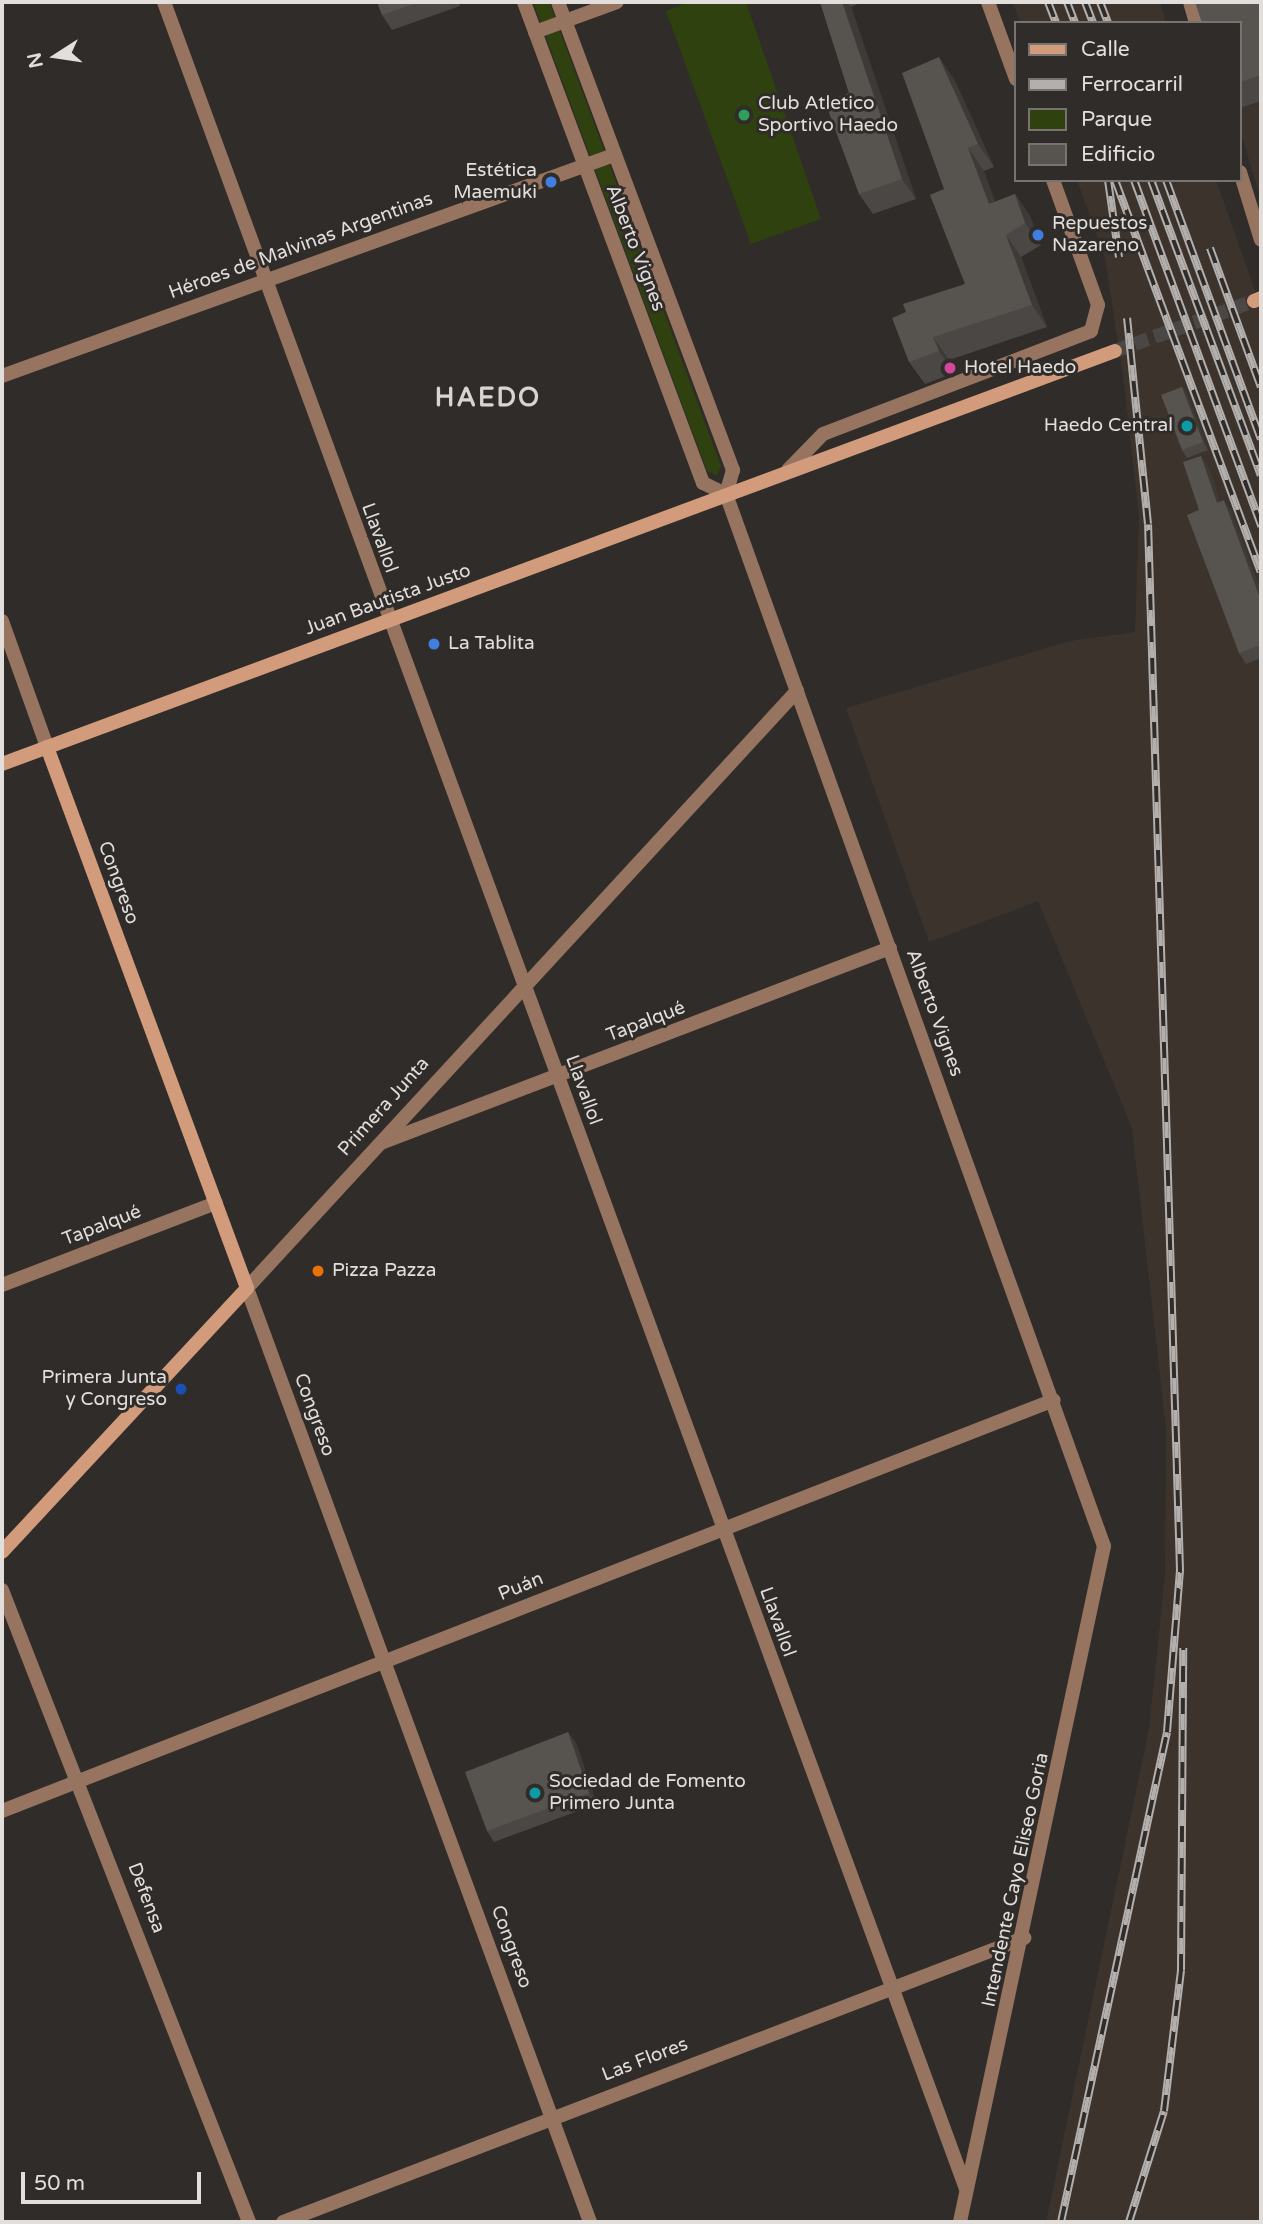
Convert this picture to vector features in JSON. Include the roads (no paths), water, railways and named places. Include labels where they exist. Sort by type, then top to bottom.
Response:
[{"type":"street","name":"Llavallol","points":[[164,2],[388,620],[966,2190]]},
{"type":"street","name":"Alberto Vignes","points":[[524,2],[703,483],[726,494]]},
{"type":"street","name":"Alberto Vignes","points":[[558,2],[733,470],[726,494],[1054,1400],[1104,1546]]},
{"type":"street","points":[[535,32],[617,2]]},
{"type":"street","points":[[988,2],[1014,74]]},
{"type":"street","points":[[1190,2],[1195,21]]},
{"type":"street","name":"Héroes de Malvinas Argentinas","points":[[2,376],[614,155]]},
{"type":"street","points":[[1242,178],[1261,240]]},
{"type":"street","name":"Juan Bautista Justo","points":[[788,470],[823,434],[1091,331],[1098,305],[1054,182]]},
{"type":"street","name":"Juan Bautista Justo","points":[[2,764],[788,470],[1115,351]]},
{"type":"street","name":"Congreso","points":[[2,621],[590,2222]]},
{"type":"street","name":"Primera Junta","points":[[2,1552],[247,1288],[523,981],[797,691]]},
{"type":"street","name":"Tapalqué","points":[[376,1145],[890,948]]},
{"type":"street","name":"Tapalqué","points":[[2,1285],[216,1203]]},
{"type":"street","name":"Puán","points":[[2,1811],[1054,1400]]},
{"type":"street","name":"Intendente Cayo Eliseo Goria","points":[[960,2222],[1024,1938],[1104,1546]]},
{"type":"street","name":"Defensa","points":[[2,1590],[80,1779],[249,2222]]},
{"type":"street","name":"Las Flores","points":[[283,2222],[552,2115],[1024,1938]]},
{"type":"tunnel","points":[[1115,351],[1254,301]]},
{"type":"railway","points":[[1048,2],[1055,21]]},
{"type":"railway","points":[[1067,2],[1074,21]]},
{"type":"railway","points":[[1085,2],[1092,21]]},
{"type":"railway","points":[[1100,2],[1107,21]]},
{"type":"railway","points":[[1108,182],[1119,257]]},
{"type":"railway","points":[[1116,182],[1261,572]]},
{"type":"railway","points":[[1135,182],[1261,526]]},
{"type":"railway","points":[[1152,182],[1261,475]]},
{"type":"railway","points":[[1167,182],[1261,439]]},
{"type":"railway","points":[[1210,248],[1261,387]]},
{"type":"railway","points":[[1061,2222],[1167,1732],[1180,1570],[1148,524],[1127,318]]},
{"type":"railway","points":[[1129,2222],[1164,2111],[1181,1970],[1183,1648]]},
{"type":"place","name":"Club Atletico Sportivo Haedo","points":[[744,115]]},
{"type":"place","name":"Estética Maemuki","points":[[551,182]]},
{"type":"place","name":"Repuestos Nazareno","points":[[1038,235]]},
{"type":"place","name":"Hotel Haedo","points":[[950,368]]},
{"type":"place","name":"Haedo Central","points":[[1187,426]]},
{"type":"place","name":"La Tablita","points":[[434,644]]},
{"type":"place","name":"Pizza Pazza","points":[[318,1271]]},
{"type":"place","name":"Primera Junta y Congreso","points":[[181,1389]]},
{"type":"place","name":"Sociedad de Fomento Primero Junta","points":[[535,1793]]},
{"type":"district","name":"HAEDO","points":[[488,398]]}]
